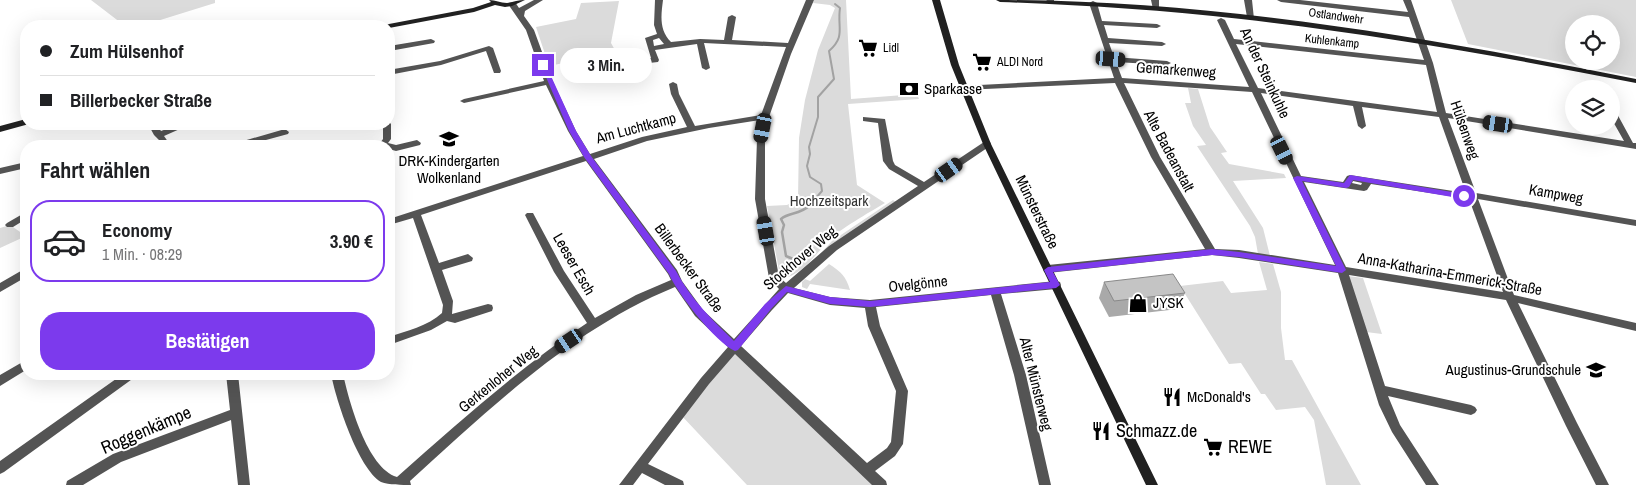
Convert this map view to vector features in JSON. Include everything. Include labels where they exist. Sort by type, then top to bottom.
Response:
[{"type":"street","points":[[395,25],[474,10],[494,2],[502,5],[512,4],[521,0]]},
{"type":"street","points":[[521,16],[521,10],[539,0]]},
{"type":"street","points":[[659,0],[657,26],[660,36],[670,45]]},
{"type":"street","points":[[786,289],[774,278],[760,199],[761,139],[765,117],[791,45],[810,0]]},
{"type":"street","name":"Münsterstraße","points":[[936,0],[947,42],[963,88],[1152,485]]},
{"type":"street","name":"Ostlandwehr","points":[[1000,0],[1156,4],[1422,40],[1526,58],[1636,81]]},
{"type":"street","points":[[1248,0],[1251,17]]},
{"type":"street","points":[[1280,0],[1413,15]]},
{"type":"street","name":"Hülsenweg","points":[[1407,0],[1422,40],[1442,115],[1510,297],[1603,485]]},
{"type":"street","name":"Alte Badeanstalt","points":[[1093,3],[1118,80],[1169,181],[1212,252]]},
{"type":"street","name":"Billerbecker Straße","points":[[512,4],[534,38],[549,82],[572,131],[588,157],[673,273],[677,282],[699,313],[881,485]]},
{"type":"street","points":[[728,41],[732,17]]},
{"type":"street","name":"An der Steinkuhle","points":[[1221,20],[1342,270],[1379,389],[1396,428],[1433,485]]},
{"type":"street","points":[[1099,23],[1157,26]]},
{"type":"street","points":[[643,62],[655,60],[649,38],[660,36]]},
{"type":"street","points":[[1104,40],[1162,44]]},
{"type":"street","points":[[395,47],[431,41]]},
{"type":"street","points":[[651,49],[700,41],[791,45]]},
{"type":"street","points":[[700,41],[706,68]]},
{"type":"street","name":"Kuhlenkamp","points":[[1232,41],[1343,55],[1384,57],[1429,63]]},
{"type":"street","points":[[395,71],[441,63],[489,48],[497,72]]},
{"type":"street","points":[[1111,59],[1167,63]]},
{"type":"street","name":"Gemarkenweg","points":[[963,88],[1118,80],[1254,90],[1442,115],[1633,146]]},
{"type":"street","points":[[464,101],[549,82]]},
{"type":"street","name":"Am Luchtkamp","points":[[673,84],[675,94],[692,129]]},
{"type":"street","points":[[1357,104],[1362,126]]},
{"type":"street","name":"Am Luchtkamp","points":[[395,220],[645,139],[765,117]]},
{"type":"street","points":[[866,119],[882,121],[888,161],[892,167],[924,186]]},
{"type":"street","points":[[0,129],[20,124]]},
{"type":"street","name":"Gemarkenweg","points":[[1620,125],[1633,146]]},
{"type":"street","points":[[164,140],[179,130]]},
{"type":"street","points":[[255,140],[285,132]]},
{"type":"street","points":[[395,148],[417,143]]},
{"type":"street","name":"Stockhover Weg","points":[[625,485],[705,381],[768,307],[786,289],[833,248],[988,144]]},
{"type":"street","points":[[0,171],[20,166]]},
{"type":"street","name":"Kampweg","points":[[1297,178],[1364,188],[1368,180],[1636,223]]},
{"type":"street","points":[[395,339],[423,329],[445,317],[448,310],[448,301],[416,213]]},
{"type":"street","name":"Leeser Esch","points":[[530,216],[564,281],[576,301],[595,325]]},
{"type":"street","points":[[10,225],[20,219]]},
{"type":"street","name":"Anna-Katharina-Emmerick-Straße","points":[[1048,270],[1212,252],[1239,254],[1510,297],[1636,327]]},
{"type":"street","points":[[435,268],[468,258]]},
{"type":"street","points":[[0,288],[20,276]]},
{"type":"street","name":"Gerkenloher Weg","points":[[403,484],[536,366],[561,347],[635,300],[677,282]]},
{"type":"street","name":"Ovelgönne","points":[[786,289],[830,301],[870,304],[1056,285]]},
{"type":"street","name":"Alter Münsterweg","points":[[995,291],[1020,376],[1045,485]]},
{"type":"street","points":[[866,471],[891,452],[897,444],[902,391],[874,326],[870,304]]},
{"type":"street","points":[[445,317],[455,319],[488,308]]},
{"type":"street","points":[[0,381],[20,368]]},
{"type":"street","points":[[0,468],[123,380]]},
{"type":"street","points":[[232,380],[244,485]]},
{"type":"street","points":[[338,380],[345,407],[362,446],[384,478],[403,484]]},
{"type":"street","points":[[1379,389],[1471,410]]},
{"type":"street","name":"Roggenkämpe","points":[[72,485],[118,458],[235,413]]},
{"type":"street","points":[[640,466],[678,485]]},
{"type":"green space","points":[[91,0],[215,0],[215,3],[160,20],[117,20]]},
{"type":"green space","name":"Hochzeitspark","points":[[814,0],[846,0],[851,99],[917,94],[919,99],[848,104],[857,185],[885,203],[839,232],[802,269],[783,279],[780,276],[767,206],[787,205],[798,199],[799,138],[805,100],[818,50],[835,8],[830,5],[813,3]]},
{"type":"green space","points":[[1451,0],[1636,0],[1636,77],[1600,70],[1620,70],[1620,15],[1565,15],[1565,63],[1468,44]]},
{"type":"green space","points":[[619,1],[611,43],[616,52],[549,66],[536,27],[576,19],[581,3]]},
{"type":"green space","points":[[1188,88],[1198,89],[1210,127],[1227,152],[1221,153],[1229,164],[1284,174],[1286,178],[1233,181],[1263,228],[1270,256],[1258,254],[1255,237],[1250,226],[1197,146],[1206,145],[1193,126],[1185,103],[1191,103]]},
{"type":"green space","points":[[893,200],[896,202],[819,255],[832,241]]},
{"type":"green space","points":[[10,225],[20,232],[20,239],[0,248],[0,228]]},
{"type":"green space","points":[[1259,262],[1273,264],[1281,292],[1281,328],[1285,360],[1292,360],[1361,485],[1326,485],[1314,420],[1305,407],[1276,410],[1265,394],[1261,394],[1241,363],[1229,364],[1180,286],[1223,281],[1231,293],[1267,290]]},
{"type":"green space","points":[[829,264],[837,269],[847,281],[850,290],[810,284],[807,289],[802,287],[802,282],[805,279],[810,281]]},
{"type":"green space","points":[[1348,276],[1363,278],[1382,334],[1366,332]]},
{"type":"green space","points":[[735,347],[881,485],[747,485],[680,414]]},
{"type":"building","points":[[1173,274],[1185,293],[1114,301],[1104,282]]},
{"type":"waterway","points":[[809,206],[822,191],[821,184],[810,177],[807,166],[810,154],[809,147],[818,117],[818,97],[834,79],[829,51],[837,41],[840,31],[840,8],[835,4]]},
{"type":"waterway","points":[[785,273],[799,266],[800,262],[786,256],[782,232],[784,225],[781,219],[787,215],[802,211],[809,206]]},
{"type":"place","name":"Lidl","points":[[868,48]]},
{"type":"place","name":"ALDI Nord","points":[[982,62]]},
{"type":"place","name":"Sparkasse","points":[[909,89]]},
{"type":"place","name":"DRK-Kindergarten Wolkenland","points":[[449,139]]},
{"type":"place","name":"JYSK","points":[[1138,303]]},
{"type":"place","name":"Augustinus-Grundschule","points":[[1596,370]]},
{"type":"place","name":"McDonald's","points":[[1172,397]]},
{"type":"place","name":"Schmazz.de","points":[[1101,431]]},
{"type":"place","name":"REWE","points":[[1213,447]]},
{"type":"route","points":[[543,65],[572,131],[588,157],[673,273],[677,282],[699,313],[735,347],[768,307],[786,289],[830,301],[870,304],[1056,285],[1048,270],[1212,252],[1239,254],[1342,270],[1297,178],[1346,185],[1350,178],[1464,196]]}]
